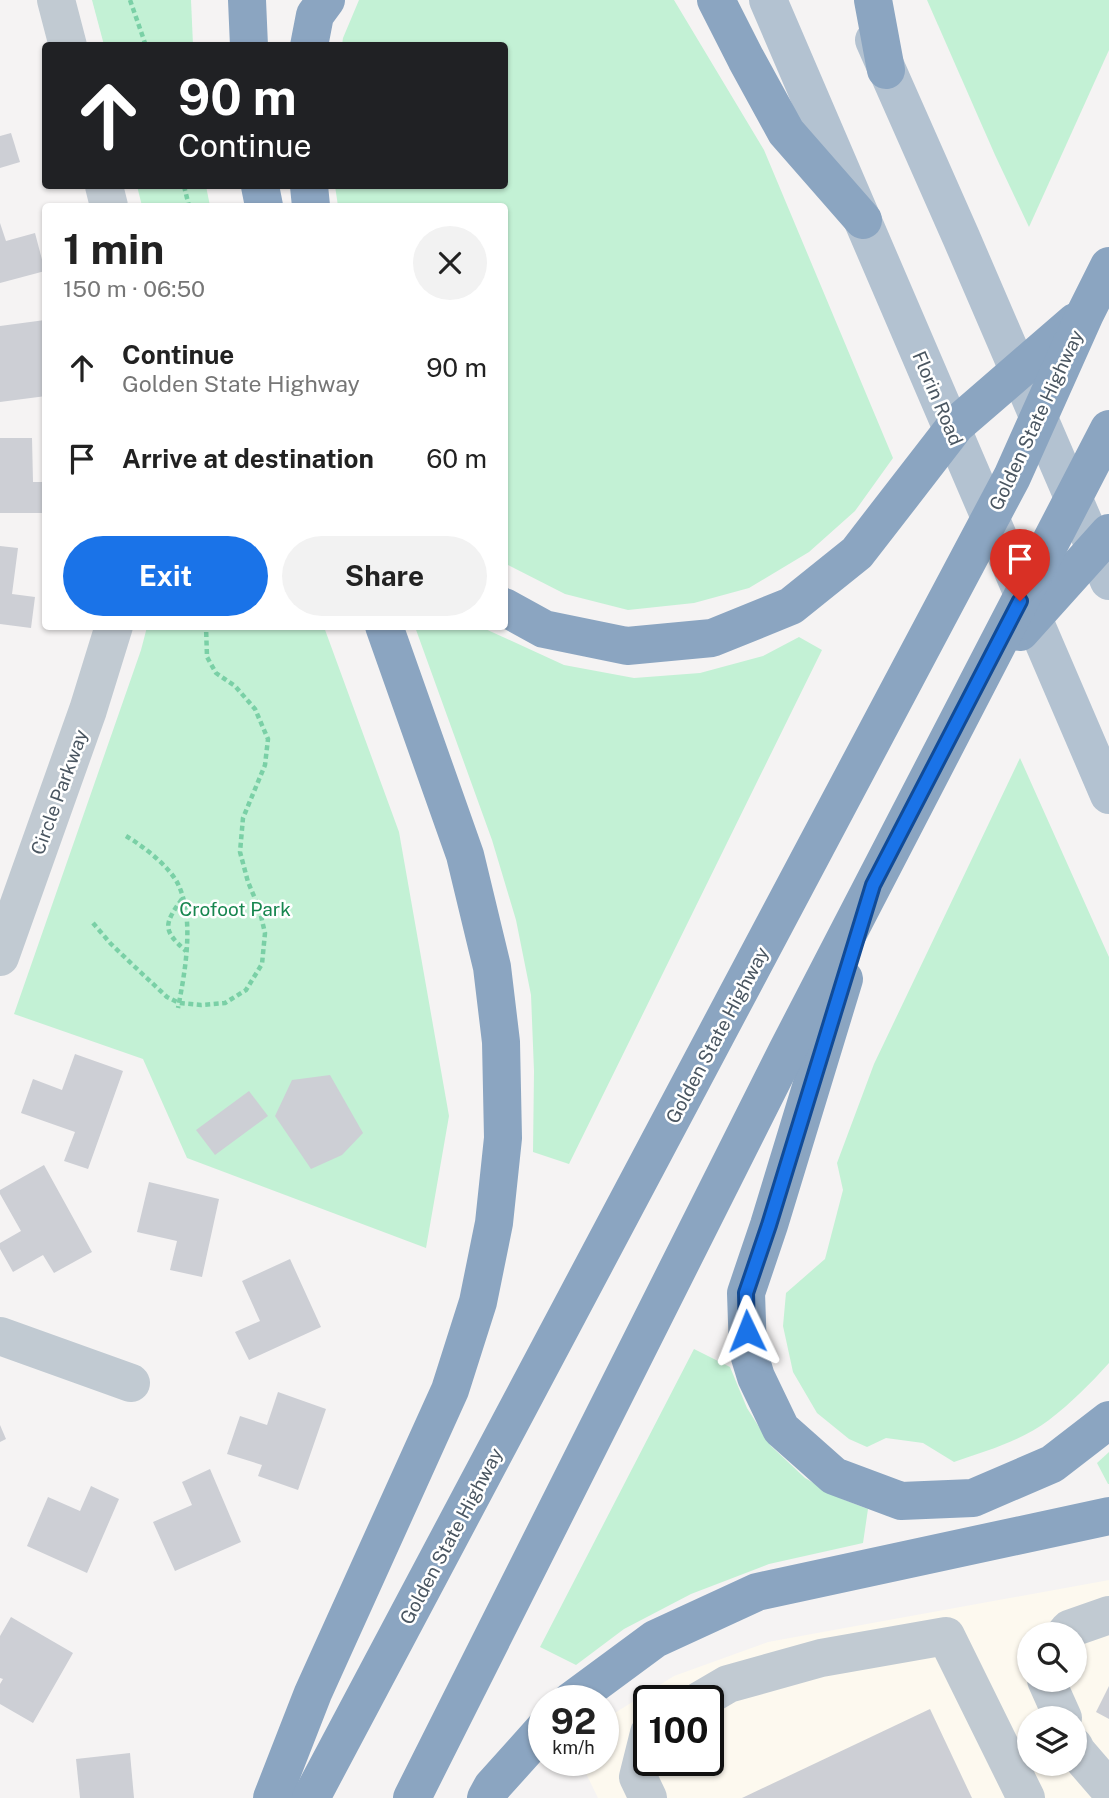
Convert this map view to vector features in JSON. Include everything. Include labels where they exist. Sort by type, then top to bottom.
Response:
[{"type":"highway","points":[[247,0],[249,42]]},
{"type":"highway","points":[[310,42],[315,15],[326,0]]},
{"type":"highway","points":[[716,0],[786,132],[863,220]]},
{"type":"highway","points":[[873,0],[886,70]]},
{"type":"highway","name":"Golden State Highway","points":[[312,1798],[1012,477],[1085,313],[1109,266]]},
{"type":"highway","points":[[508,609],[544,629],[627,646],[712,638],[791,606],[857,553],[956,425],[1085,313]]},
{"type":"highway","points":[[412,1798],[780,1064],[1109,429]]},
{"type":"highway","points":[[983,672],[1109,533]]},
{"type":"highway","points":[[272,1798],[313,1693],[450,1390],[478,1302],[494,1223],[503,1139],[501,1042],[492,967],[465,855],[385,630]]},
{"type":"highway","points":[[873,885],[746,1293],[748,1351],[756,1377],[781,1429],[834,1476],[901,1501],[973,1498],[1052,1464],[1109,1420]]},
{"type":"highway","points":[[593,1685],[656,1639],[757,1592],[1109,1516]]},
{"type":"highway","points":[[486,1798],[492,1787],[528,1747]]},
{"type":"main road","name":"Florin Road","points":[[768,0],[1109,795]]},
{"type":"main road","points":[[857,0],[1109,580]]},
{"type":"street","points":[[56,0],[67,42]]},
{"type":"street","name":"Circle Parkway","points":[[0,957],[88,710],[113,630]]},
{"type":"street","points":[[0,1336],[131,1383]]},
{"type":"street","points":[[1087,1623],[1109,1615]]},
{"type":"street","points":[[724,1686],[821,1658],[946,1636],[1026,1798]]},
{"type":"street","points":[[1087,1764],[1109,1789]]},
{"type":"street","points":[[638,1776],[648,1798]]},
{"type":"path","points":[[130,0],[145,42]]},
{"type":"path","points":[[93,923],[111,944],[178,1006],[225,1003],[246,990],[262,964],[265,933],[240,852],[243,818],[265,765],[268,739],[255,709],[235,686],[216,673],[207,657],[206,630]]},
{"type":"path","points":[[126,835],[160,863],[177,882],[183,898],[188,926],[178,1006]]},
{"type":"path","points":[[183,898],[171,913],[168,927],[172,939],[186,951]]},
{"type":"shaded area","points":[[1109,1580],[1109,1798],[598,1798],[587,1776],[619,1776],[619,1710],[633,1702],[633,1776],[724,1776],[724,1685],[660,1685],[674,1676],[768,1642]]},
{"type":"green space","points":[[92,0],[191,0],[193,42],[103,42]]},
{"type":"green space","points":[[359,0],[674,0],[764,150],[893,458],[855,511],[809,552],[749,588],[694,603],[628,610],[565,594],[508,565],[508,203],[338,203],[335,189],[508,189],[508,42],[342,42]]},
{"type":"green space","points":[[927,0],[1109,0],[1109,50],[1029,227],[995,155]]},
{"type":"green space","points":[[138,189],[207,189],[209,203],[141,203]]},
{"type":"green space","name":"Crofoot Park","points":[[146,630],[325,630],[399,832],[449,1116],[426,1248],[187,1158],[143,1059],[14,1014]]},
{"type":"green space","points":[[416,630],[488,630],[564,665],[634,678],[700,673],[763,656],[799,637],[822,650],[569,1164],[533,1152],[531,995],[516,920],[492,840]]},
{"type":"green space","points":[[1020,758],[1109,957],[1109,1363],[1049,1420],[1003,1445],[954,1462],[923,1443],[886,1438],[867,1447],[849,1439],[817,1413],[793,1372],[783,1326],[786,1293],[825,1259],[843,1190],[837,1163],[874,1064]]},
{"type":"green space","points":[[694,1349],[730,1367],[747,1408],[771,1446],[805,1478],[842,1499],[868,1509],[863,1543],[769,1564],[691,1594],[624,1629],[576,1665],[540,1647]]},
{"type":"green space","points":[[1109,1452],[1109,1484],[1108,1484],[1097,1463]]},
{"type":"building","points":[[11,133],[20,162],[0,168],[0,136]]},
{"type":"building","points":[[0,223],[6,241],[35,233],[42,260],[42,272],[0,283]]},
{"type":"building","points":[[42,320],[42,397],[0,402],[0,326]]},
{"type":"building","points":[[0,438],[32,438],[33,482],[42,482],[42,513],[0,513]]},
{"type":"building","points":[[0,546],[18,548],[12,594],[35,597],[31,628],[0,624]]},
{"type":"building","points":[[75,1054],[123,1071],[88,1169],[64,1161],[75,1132],[21,1113],[33,1079],[62,1090]]},
{"type":"building","points":[[330,1075],[363,1133],[342,1155],[311,1169],[275,1116],[292,1080]]},
{"type":"building","points":[[249,1091],[268,1116],[215,1155],[196,1130]]},
{"type":"building","points":[[44,1165],[92,1252],[54,1273],[43,1255],[13,1272],[0,1249],[0,1243],[21,1231],[0,1190]]},
{"type":"building","points":[[149,1182],[219,1199],[202,1277],[170,1270],[177,1241],[137,1232]]},
{"type":"building","points":[[290,1259],[321,1327],[249,1360],[235,1332],[260,1321],[242,1281]]},
{"type":"building","points":[[278,1392],[326,1409],[298,1490],[258,1476],[262,1465],[227,1454],[240,1416],[267,1425]]},
{"type":"building","points":[[0,1425],[6,1439],[0,1442]]},
{"type":"building","points":[[210,1469],[241,1542],[175,1571],[153,1522],[192,1505],[182,1482]]},
{"type":"building","points":[[91,1486],[119,1499],[87,1573],[27,1546],[48,1497],[80,1511]]},
{"type":"building","points":[[11,1617],[73,1653],[33,1723],[0,1704],[0,1684],[3,1679],[0,1678],[0,1636]]},
{"type":"building","points":[[1109,1686],[1109,1719],[1096,1712]]},
{"type":"building","points":[[930,1709],[972,1798],[742,1798]]},
{"type":"building","points":[[130,1753],[134,1798],[80,1798],[76,1759]]},
{"type":"route","points":[[747,1331],[746,1293],[873,885],[1020,601]]}]
